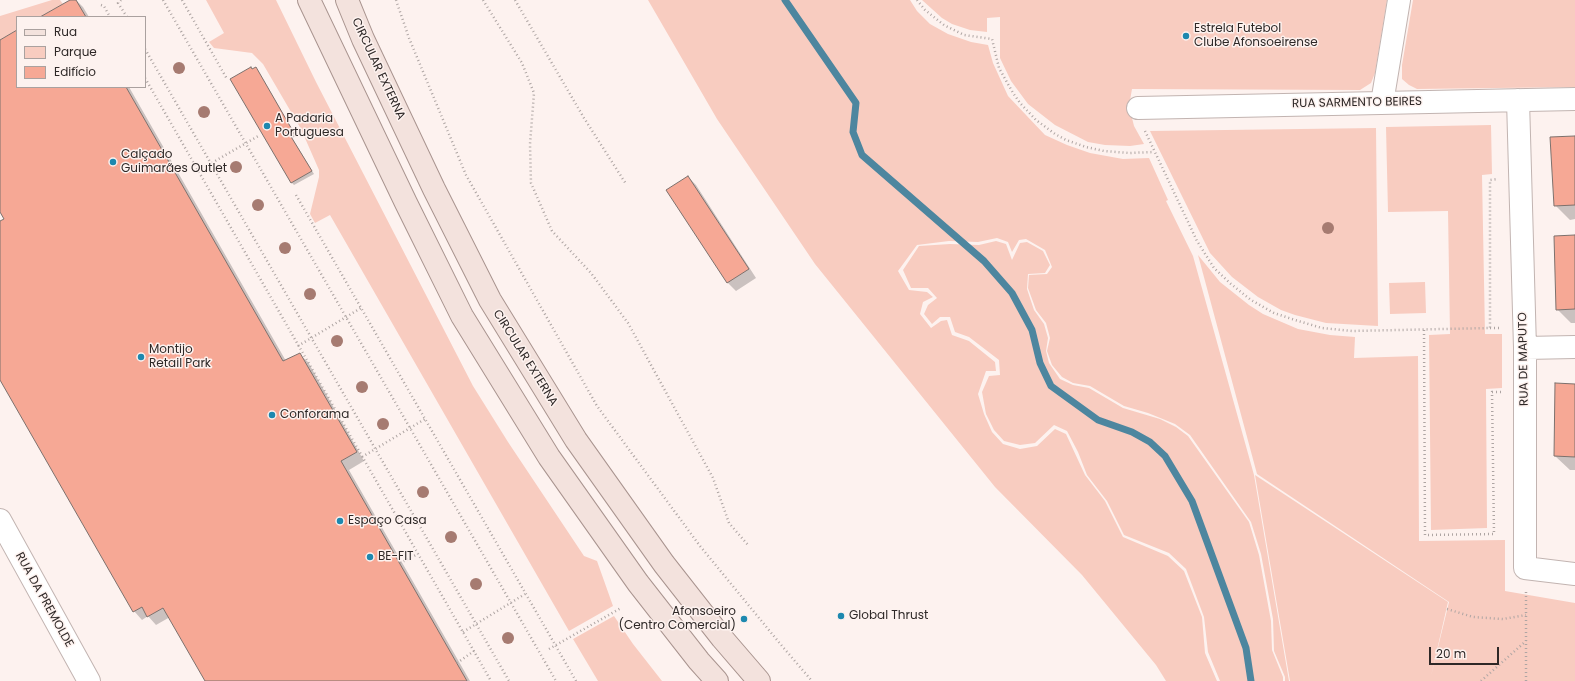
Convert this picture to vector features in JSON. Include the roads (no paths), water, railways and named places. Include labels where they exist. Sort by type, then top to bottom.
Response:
[{"type":"main road","points":[[309,0],[462,316],[549,457],[638,583],[699,661],[717,681]]},
{"type":"main road","name":"CIRCULAR EXTERNA","points":[[347,0],[363,39],[427,175],[490,300],[585,452],[664,564],[722,638],[759,681]]},
{"type":"street","points":[[1382,103],[1399,0]]},
{"type":"street","name":"RUA SARMENTO BEIRES","points":[[1138,108],[1575,98]]},
{"type":"street","name":"RUA DE MAPUTO","points":[[1518,100],[1525,348],[1525,568],[1575,574]]},
{"type":"street","points":[[1525,348],[1575,347]]},
{"type":"street","name":"RUA DA PREMOLDE","points":[[0,520],[89,681]]},
{"type":"waterway","points":[[785,0],[856,103],[853,132],[862,155],[984,261],[1012,293],[1032,330],[1040,363],[1051,386],[1098,420],[1132,432],[1150,442],[1165,456],[1192,501],[1246,648],[1251,681]]},
{"type":"place","name":"Estrela Futebol Clube Afonsoeirense","points":[[1186,36]]},
{"type":"place","name":"A Padaria Portuguesa","points":[[267,126]]},
{"type":"place","name":"Calçado Guimarães Outlet","points":[[113,162]]},
{"type":"place","name":"Montijo Retail Park","points":[[141,357]]},
{"type":"place","name":"Conforama","points":[[272,415]]},
{"type":"place","name":"Espaço Casa","points":[[340,521]]},
{"type":"place","name":"BE-FIT","points":[[370,557]]},
{"type":"place","name":"Global Thrust","points":[[841,616]]},
{"type":"place","name":"Afonsoeiro (Centro Comercial)","points":[[744,619]]}]
